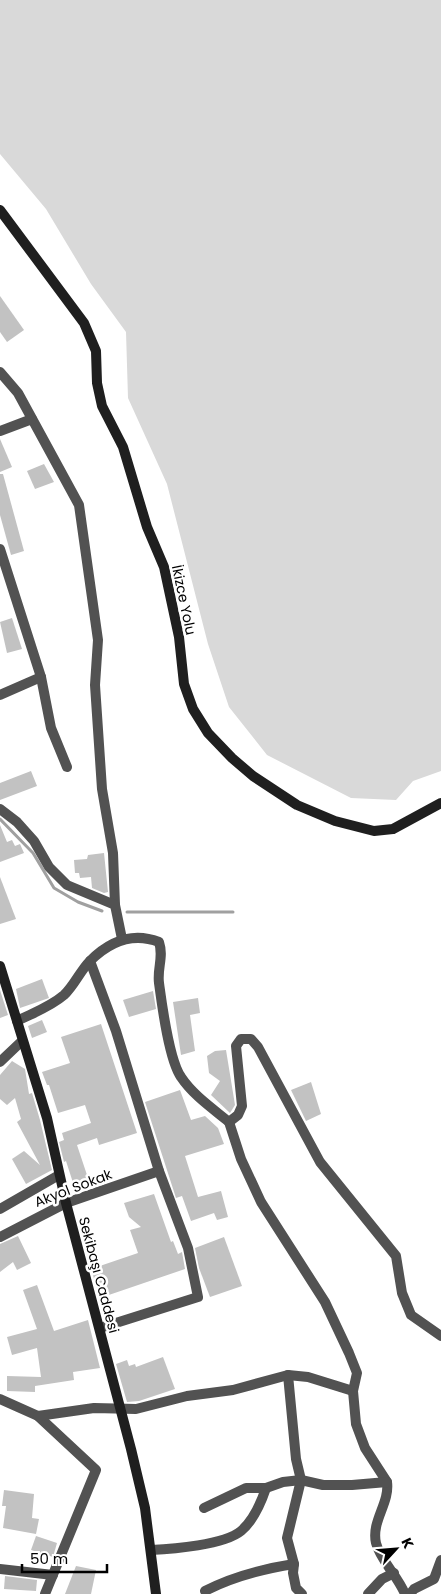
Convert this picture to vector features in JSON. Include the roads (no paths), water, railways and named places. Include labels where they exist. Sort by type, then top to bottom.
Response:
[{"type":"street","name":"İkizce Yolu","points":[[0,210],[84,323],[96,351],[97,383],[102,406],[123,447],[147,527],[164,567],[179,637],[184,684],[193,709],[208,733],[253,776],[297,805],[335,821],[374,831],[393,829],[441,803]]},
{"type":"street","points":[[0,372],[18,393],[79,505],[98,640],[94,685],[102,789],[113,853],[115,906],[122,938]]},
{"type":"street","points":[[0,430],[32,419]]},
{"type":"street","points":[[0,549],[41,677],[51,728],[67,767]]},
{"type":"street","points":[[0,694],[41,677]]},
{"type":"street","points":[[0,809],[17,822],[34,841],[49,867],[67,884],[115,906]]},
{"type":"street","points":[[17,1021],[49,1006],[65,994],[90,961],[122,938],[147,938],[159,942],[163,954],[159,983],[173,1060],[180,1077],[204,1102],[229,1122],[241,1159],[261,1202],[325,1302],[357,1372],[353,1391],[356,1424],[365,1448],[387,1482],[387,1499],[378,1520],[376,1542],[400,1580],[405,1594]]},
{"type":"street","points":[[90,961],[116,1031],[159,1170],[188,1248],[198,1297],[100,1328]]},
{"type":"street","name":"Sekibaşı Caddesi","points":[[0,966],[47,1118],[66,1203],[121,1410],[145,1508],[156,1594]]},
{"type":"street","points":[[229,1122],[238,1115],[242,1106],[236,1046],[241,1039],[251,1039],[258,1047],[320,1162],[359,1213],[375,1227],[396,1256],[402,1293],[411,1315],[441,1336]]},
{"type":"street","points":[[0,1062],[22,1041]]},
{"type":"street","name":"Akyol Sokak","points":[[0,1237],[66,1203],[159,1170]]},
{"type":"street","points":[[0,1209],[59,1175]]},
{"type":"street","points":[[38,1416],[94,1408],[136,1409],[186,1396],[233,1390],[288,1375],[308,1377],[353,1391]]},
{"type":"street","points":[[288,1375],[296,1459],[301,1480],[287,1538],[294,1564],[293,1573],[296,1588],[302,1594]]},
{"type":"street","points":[[0,1405],[0,1399],[38,1416],[96,1470],[46,1594]]},
{"type":"street","points":[[204,1508],[246,1488],[266,1488],[283,1482],[301,1480],[323,1485],[342,1485],[387,1482]]},
{"type":"street","points":[[151,1550],[187,1548],[233,1536],[242,1530],[260,1506],[266,1488]]},
{"type":"street","points":[[410,1594],[414,1589],[434,1579],[441,1560]]},
{"type":"street","points":[[206,1590],[238,1576],[294,1564]]},
{"type":"street","points":[[0,1569],[53,1575]]},
{"type":"street","points":[[368,1594],[382,1579],[394,1573]]},
{"type":"waterway","points":[[0,819],[33,853],[54,888],[78,902],[102,911]]},
{"type":"waterway","points":[[127,912],[233,912]]}]
